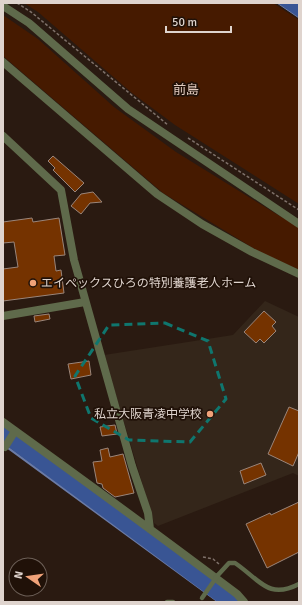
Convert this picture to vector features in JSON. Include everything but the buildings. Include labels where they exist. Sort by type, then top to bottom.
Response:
[{"type":"street","points":[[3,6],[29,23],[128,109],[299,224]]},
{"type":"street","points":[[3,62],[157,194],[202,224],[252,252],[299,274]]},
{"type":"street","points":[[3,136],[61,190],[74,260],[85,302],[132,466],[148,513],[150,528]]},
{"type":"street","points":[[3,316],[85,302]]},
{"type":"street","points":[[3,422],[55,459],[138,522],[150,528],[237,594],[244,602]]},
{"type":"street","points":[[5,447],[15,431]]},
{"type":"lane","points":[[200,600],[218,575],[229,563],[235,563],[263,585],[276,592],[288,590],[299,584]]},
{"type":"lane","points":[[167,602],[173,602]]},
{"type":"path","points":[[17,3],[31,12],[171,127]]},
{"type":"path","points":[[184,135],[299,210]]},
{"type":"highlighted area","points":[[165,323],[208,341],[226,399],[190,442],[129,440],[91,418],[75,376],[109,325]]},
{"type":"shaded area","points":[[24,3],[273,3],[299,20],[299,204],[175,125],[132,93],[38,12]]},
{"type":"shaded area","points":[[3,15],[38,39],[114,107],[176,152],[278,215],[299,226],[299,270],[258,251],[163,193],[3,56]]},
{"type":"shaded area","name":"私立大阪青凌中学校","points":[[265,301],[299,317],[299,476],[293,473],[158,526],[154,523],[104,355],[233,335]]},
{"type":"water","points":[[277,3],[299,3],[299,18]]},
{"type":"waterway","points":[[3,433],[231,602]]},
{"type":"waterway","points":[[7,447],[219,602]]},
{"type":"place","name":"エイぺックスひろの特別養護老人ホーム","points":[[33,283]]},
{"type":"place","name":"私立大阪青凌中学校","points":[[210,414]]},
{"type":"district","name":"前島","points":[[186,90]]}]
